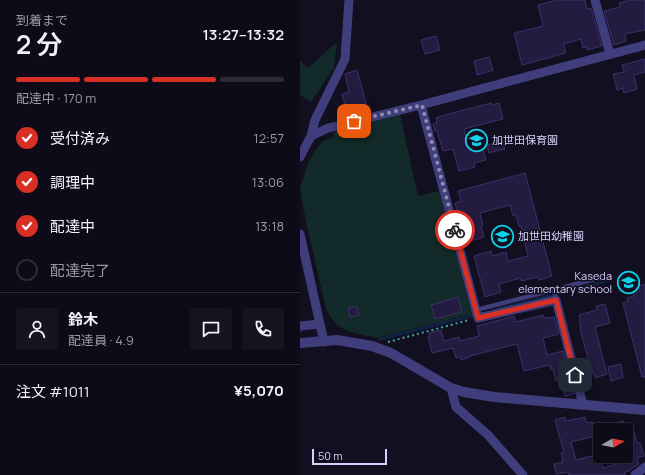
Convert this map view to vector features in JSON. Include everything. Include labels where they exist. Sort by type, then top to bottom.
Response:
[{"type":"street","points":[[300,157],[311,136],[315,120],[345,59],[349,0]]},
{"type":"street","points":[[595,0],[610,54]]},
{"type":"street","points":[[311,136],[328,128],[422,105],[645,45]]},
{"type":"street","points":[[422,105],[477,314],[555,295],[583,405]]},
{"type":"street","points":[[300,234],[324,342]]},
{"type":"street","points":[[300,326],[320,324]]},
{"type":"street","points":[[300,343],[337,340],[372,346],[391,353],[451,388],[464,392],[494,397],[645,410]]},
{"type":"street","points":[[451,388],[456,407],[488,435],[523,475]]},
{"type":"street","points":[[635,475],[645,468]]},
{"type":"lane","points":[[555,295],[606,276]]},
{"type":"path","points":[[372,346],[477,314]]},
{"type":"green space","points":[[337,42],[334,68],[311,102],[300,95],[300,61],[308,68]]},
{"type":"green space","points":[[400,114],[418,196],[439,191],[472,314],[377,338],[350,332],[338,326],[326,309],[300,189],[308,163],[323,141],[334,137],[333,132]]},
{"type":"building","points":[[557,0],[585,0],[587,9],[591,8],[602,46],[587,50],[586,47],[583,48],[581,39],[564,44],[566,53],[522,65],[514,33],[543,26],[538,5]]},
{"type":"building","points":[[630,0],[645,0],[645,30],[625,34],[626,41],[614,45],[604,11],[620,7],[619,3]]},
{"type":"building","points":[[436,36],[440,50],[425,54],[421,40]]},
{"type":"building","points":[[489,57],[493,70],[477,75],[474,61]]},
{"type":"building","points":[[645,59],[645,72],[634,75],[637,89],[624,93],[623,88],[617,90],[613,74],[624,72],[622,65]]},
{"type":"building","points":[[357,70],[367,107],[347,112],[342,94],[349,92],[345,74]]},
{"type":"building","points":[[491,103],[492,105],[499,103],[503,119],[464,129],[470,150],[482,147],[486,160],[474,163],[475,167],[459,171],[453,149],[443,151],[437,131],[435,131],[433,124],[437,122],[436,118]]},
{"type":"building","points":[[503,141],[505,149],[489,153],[487,145]]},
{"type":"building","points":[[525,173],[552,276],[539,280],[538,277],[521,281],[521,278],[499,284],[501,292],[485,297],[474,256],[491,251],[492,256],[506,252],[508,261],[528,256],[521,226],[519,226],[516,215],[513,216],[510,205],[480,213],[484,237],[470,241],[465,219],[459,220],[455,203],[461,201],[458,191]]},
{"type":"building","points":[[645,284],[645,377],[642,377],[623,303],[628,301],[627,298],[634,296],[632,288]]},
{"type":"building","points":[[458,297],[462,312],[435,319],[431,305]]},
{"type":"building","points":[[605,304],[610,323],[595,327],[607,374],[595,378],[581,333],[579,315],[597,310],[596,306]]},
{"type":"building","points":[[357,306],[359,315],[350,317],[348,308]]},
{"type":"building","points":[[543,315],[544,318],[554,317],[559,334],[543,338],[547,355],[563,351],[574,394],[565,396],[561,380],[556,381],[553,369],[551,370],[550,365],[524,371],[517,344],[470,356],[461,360],[461,357],[456,358],[453,348],[432,353],[428,337],[430,337],[429,333],[441,330],[444,341],[459,337],[460,341],[479,336],[477,326],[514,316],[516,322]]},
{"type":"building","points":[[621,364],[623,377],[611,381],[608,367]]},
{"type":"building","points":[[565,417],[566,421],[585,417],[587,423],[592,422],[593,437],[571,442],[576,460],[593,456],[593,463],[602,463],[603,468],[617,463],[633,463],[634,431],[637,443],[640,443],[644,456],[637,458],[639,464],[630,469],[631,470],[625,472],[625,475],[569,475],[568,472],[556,474],[554,464],[563,462],[561,453],[564,453],[555,420]]},
{"type":"waterway","points":[[498,309],[607,281]]},
{"type":"waterway","points":[[380,339],[475,315]]},
{"type":"way so far","points":[[354,121],[422,105],[455,230]]},
{"type":"place","name":"加世田保育園","points":[[477,140]]},
{"type":"place","name":"加世田幼稚園","points":[[502,236]]},
{"type":"place","name":"Kaseda elementary school","points":[[628,282]]},
{"type":"route","points":[[455,230],[478,318],[556,300],[575,375]]}]
